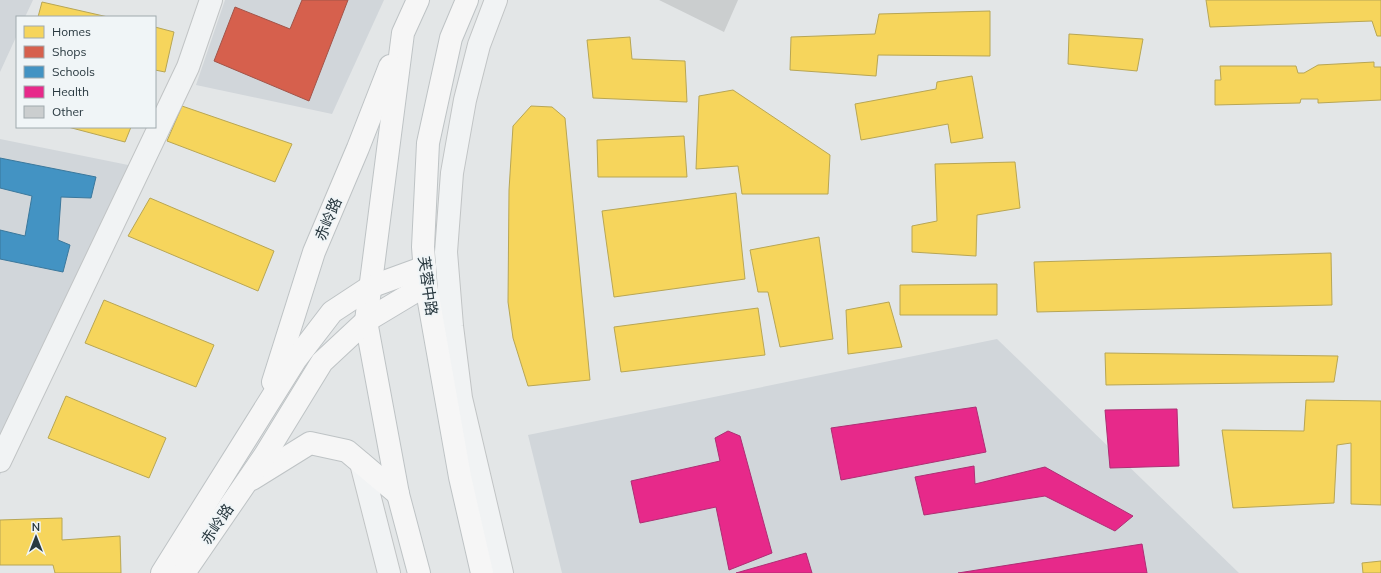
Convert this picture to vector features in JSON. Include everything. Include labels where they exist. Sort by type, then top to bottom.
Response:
[{"type":"main road","points":[[418,0],[403,33],[366,321],[398,494],[419,573]]},
{"type":"main road","name":"芙蓉中路","points":[[467,0],[451,38],[428,143],[423,247],[426,276],[460,477],[482,573]]},
{"type":"main road","name":"赤岭路","points":[[265,410],[291,320],[314,252],[358,148],[403,33]]},
{"type":"main road","name":"赤岭路","points":[[162,573],[296,359],[332,312],[370,287],[426,276]]},
{"type":"main road","name":"赤岭路","points":[[184,573],[244,484],[322,362],[366,321],[426,276]]},
{"type":"main road","points":[[244,484],[310,443],[347,450],[398,494]]},
{"type":"street","points":[[0,461],[188,67],[211,0]]},
{"type":"street","points":[[496,0],[479,46],[465,100],[452,173],[446,252],[452,326],[461,398],[502,573]]},
{"type":"street","points":[[361,463],[389,573]]},
{"type":"shaded area","points":[[0,0],[33,0],[25,16],[16,16],[16,37],[0,72]]},
{"type":"shaded area","points":[[225,0],[384,0],[332,114],[196,85]]},
{"type":"shaded area","points":[[0,139],[143,168],[0,475]]},
{"type":"shaded area","points":[[997,339],[1239,573],[562,573],[528,435]]},
{"type":"building: Homes","points":[[1206,0],[1381,0],[1381,36],[1377,36],[1372,21],[1210,27]]},
{"type":"building: Homes","points":[[42,2],[104,16],[38,16]]},
{"type":"building: Homes","points":[[990,11],[990,56],[878,55],[876,76],[790,70],[791,37],[875,34],[879,14]]},
{"type":"building: Homes","points":[[156,27],[174,32],[165,72],[156,70]]},
{"type":"building: Homes","points":[[1069,34],[1143,39],[1137,71],[1068,64]]},
{"type":"building: Homes","points":[[630,37],[632,59],[685,61],[687,102],[593,98],[587,40]]},
{"type":"building: Homes","points":[[1374,62],[1374,67],[1381,67],[1381,100],[1318,103],[1318,99],[1301,99],[1300,103],[1215,105],[1215,80],[1221,80],[1220,66],[1296,66],[1298,73],[1304,73],[1318,65]]},
{"type":"building: Homes","points":[[972,76],[983,138],[951,143],[948,124],[861,140],[855,104],[936,89],[937,82]]},
{"type":"building: Homes","points":[[733,90],[830,155],[828,194],[742,194],[738,166],[696,169],[699,96]]},
{"type":"building: Homes","points":[[182,106],[292,144],[275,182],[167,141]]},
{"type":"building: Homes","points":[[531,106],[552,107],[565,118],[590,380],[528,386],[513,338],[508,302],[509,190],[513,126]]},
{"type":"building: Homes","points":[[72,128],[131,128],[125,142]]},
{"type":"building: Homes","points":[[684,136],[687,177],[598,177],[597,140]]},
{"type":"building: Homes","points":[[1015,162],[1020,208],[977,215],[976,256],[912,252],[912,226],[937,221],[935,164]]},
{"type":"building: Homes","points":[[736,193],[745,279],[614,297],[602,211]]},
{"type":"building: Homes","points":[[150,198],[274,251],[258,291],[128,236]]},
{"type":"building: Homes","points":[[819,237],[833,339],[780,347],[768,292],[758,292],[750,250]]},
{"type":"building: Homes","points":[[1331,253],[1332,305],[1037,312],[1034,262]]},
{"type":"building: Homes","points":[[997,284],[997,315],[900,315],[900,285]]},
{"type":"building: Homes","points":[[104,300],[214,345],[196,387],[85,343]]},
{"type":"building: Homes","points":[[889,302],[902,347],[848,354],[846,310]]},
{"type":"building: Homes","points":[[758,308],[765,355],[621,372],[614,327]]},
{"type":"building: Homes","points":[[1105,353],[1338,356],[1334,382],[1106,385]]},
{"type":"building: Homes","points":[[66,396],[166,438],[149,478],[48,438]]},
{"type":"building: Homes","points":[[1306,400],[1381,401],[1381,505],[1351,504],[1351,443],[1337,445],[1334,503],[1233,508],[1222,430],[1304,431]]},
{"type":"building: Homes","points":[[62,518],[62,540],[120,536],[121,573],[55,573],[53,565],[0,565],[0,520]]},
{"type":"building: Homes","points":[[1381,561],[1381,573],[1363,573],[1362,563]]},
{"type":"building: Shops","points":[[302,0],[348,0],[309,101],[214,61],[235,7],[290,29]]},
{"type":"building: Schools","points":[[0,158],[96,177],[91,198],[61,197],[58,240],[70,245],[63,272],[0,259],[0,230],[25,236],[32,196],[0,188]]},
{"type":"building: Health","points":[[976,407],[986,452],[841,480],[831,428]]},
{"type":"building: Health","points":[[1177,409],[1179,466],[1110,468],[1105,410]]},
{"type":"building: Health","points":[[728,431],[740,436],[772,553],[729,570],[716,507],[640,523],[631,481],[720,461],[715,438]]},
{"type":"building: Health","points":[[974,466],[975,484],[1045,467],[1133,516],[1115,531],[1045,496],[924,515],[915,477]]},
{"type":"building: Health","points":[[1142,544],[1147,573],[958,573]]},
{"type":"building: Health","points":[[806,553],[812,573],[736,573]]},
{"type":"building: Other","points":[[659,0],[738,0],[724,32]]}]
